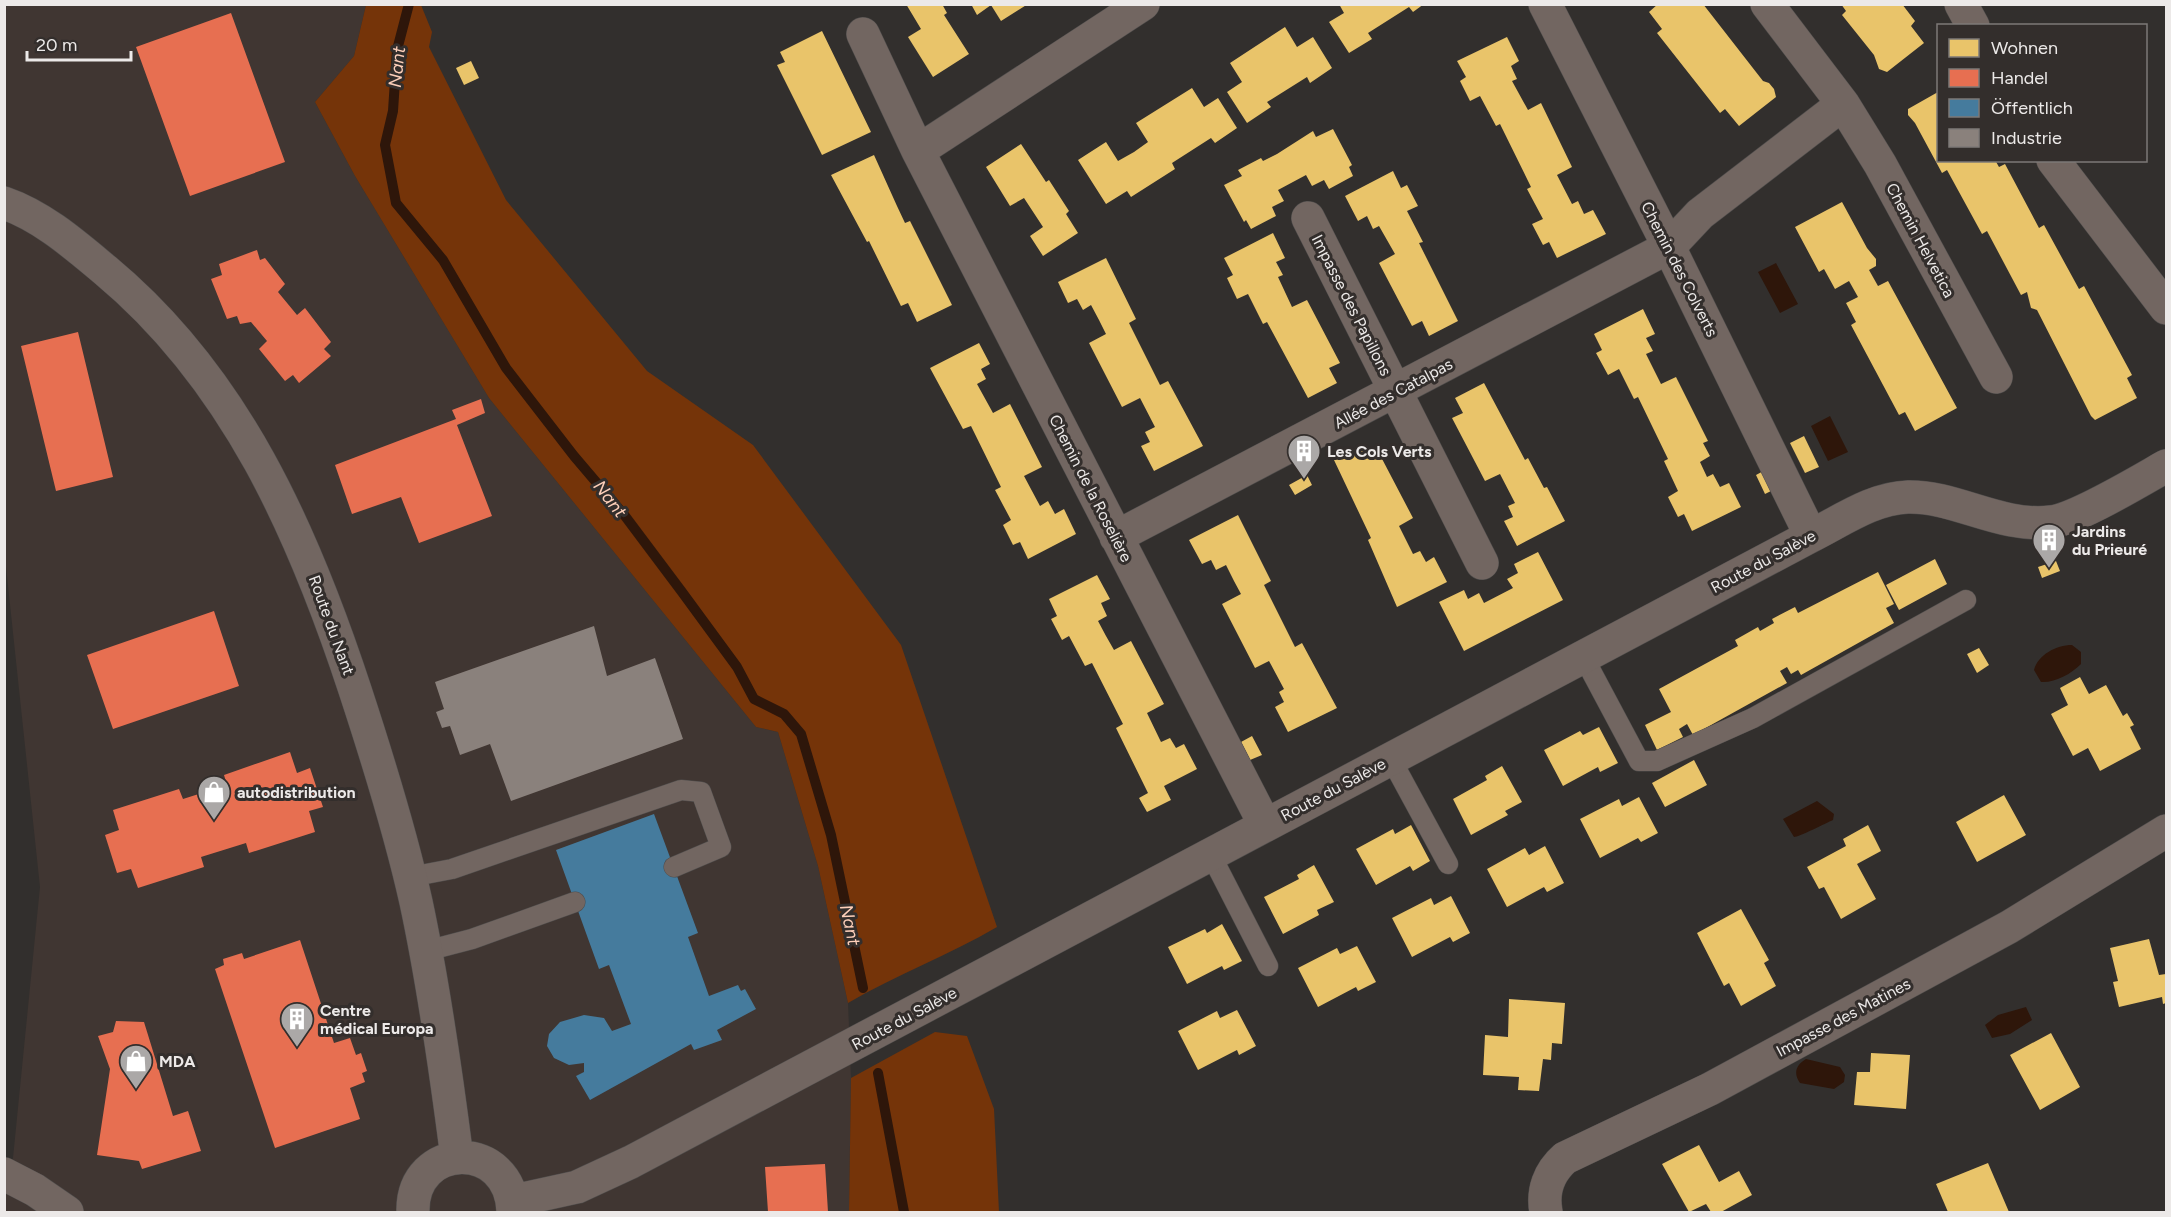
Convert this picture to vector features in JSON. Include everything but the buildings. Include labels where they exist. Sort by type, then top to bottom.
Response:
[{"type":"street","points":[[918,151],[1143,4]]},
{"type":"street","name":"Chemin des Colverts","points":[[1545,4],[1669,247],[1811,536]]},
{"type":"street","name":"Chemin Helvetica","points":[[1767,4],[1843,104],[1880,164],[1996,377]]},
{"type":"street","points":[[1961,4],[1972,24]]},
{"type":"street","name":"Chemin de la Roselière","points":[[863,34],[918,151],[1265,825]]},
{"type":"street","points":[[1669,247],[1700,214],[1843,104]]},
{"type":"street","points":[[2055,162],[2166,308]]},
{"type":"street","name":"Route du Nant","points":[[4,203],[38,220],[66,238],[137,299],[192,356],[251,444],[283,506],[329,615],[371,737],[410,877],[426,951],[457,1158]]},
{"type":"street","name":"Impasse des Papillons","points":[[1308,218],[1482,563]]},
{"type":"street","name":"Allée des Catalpas","points":[[1116,537],[1397,392],[1669,247]]},
{"type":"street","name":"Route du Salève","points":[[513,1207],[577,1187],[632,1162],[1583,656],[1879,502],[1908,497],[1930,500],[2002,519],[2027,523],[2054,522],[2166,466]]},
{"type":"street","name":"Impasse des Matines","points":[[1546,1212],[1546,1187],[1553,1168],[1565,1158],[1710,1089],[2009,927],[2166,831]]},
{"type":"street","points":[[413,1212],[416,1191],[427,1172],[436,1165],[457,1158],[479,1160],[498,1171],[511,1190],[513,1207]]},
{"type":"street","points":[[4,1174],[36,1190],[68,1212]]},
{"type":"lane","points":[[1583,656],[1639,761],[1657,761],[1753,718],[1966,600]]},
{"type":"lane","points":[[1391,759],[1448,864]]},
{"type":"lane","points":[[410,877],[452,869],[681,790],[702,792],[721,847],[674,867]]},
{"type":"lane","points":[[1211,855],[1268,966]]},
{"type":"lane","points":[[426,951],[472,939],[575,902]]},
{"type":"shaded area","points":[[5,5],[366,5],[354,56],[315,102],[355,176],[489,398],[756,727],[778,732],[818,866],[848,1003],[851,1078],[849,1212],[5,1212],[5,1190],[13,1158],[40,887],[4,548]]},
{"type":"shaded area","points":[[366,5],[421,5],[432,32],[429,47],[506,200],[647,371],[753,445],[901,645],[997,927],[848,1003],[818,866],[778,732],[756,727],[489,398],[355,176],[315,102],[354,56]]},
{"type":"shaded area","points":[[1776,263],[1798,304],[1780,313],[1758,272]]},
{"type":"shaded area","points":[[1830,416],[1848,452],[1828,461],[1811,426]]},
{"type":"shaded area","points":[[2072,645],[2081,652],[2081,664],[2062,677],[2041,682],[2034,670],[2039,660],[2054,649]]},
{"type":"shaded area","points":[[1817,801],[1834,814],[1833,820],[1794,837],[1783,819]]},
{"type":"shaded area","points":[[2026,1007],[2032,1020],[2010,1034],[1992,1038],[1985,1025],[1998,1015]]},
{"type":"shaded area","points":[[935,1032],[967,1036],[994,1109],[999,1212],[849,1212],[851,1078]]},
{"type":"shaded area","points":[[1806,1059],[1840,1067],[1845,1075],[1844,1082],[1834,1089],[1800,1083],[1797,1070]]},
{"type":"waterway","name":"Nant","points":[[409,4],[397,50],[393,111],[385,145],[396,203],[443,260],[506,368],[574,456],[625,516],[682,592],[737,667],[754,699],[784,714],[801,734],[831,835],[863,988]]},
{"type":"waterway","name":"Nant","points":[[878,1073],[904,1212]]},
{"type":"place","name":"Les Cols Verts","points":[[1304,480]]},
{"type":"place","name":"Jardins du Prieuré","points":[[2049,569]]},
{"type":"place","name":"autodistribution","points":[[214,821]]},
{"type":"place","name":"Centre médical Europa","points":[[297,1048]]},
{"type":"place","name":"MDA","points":[[136,1090]]}]
